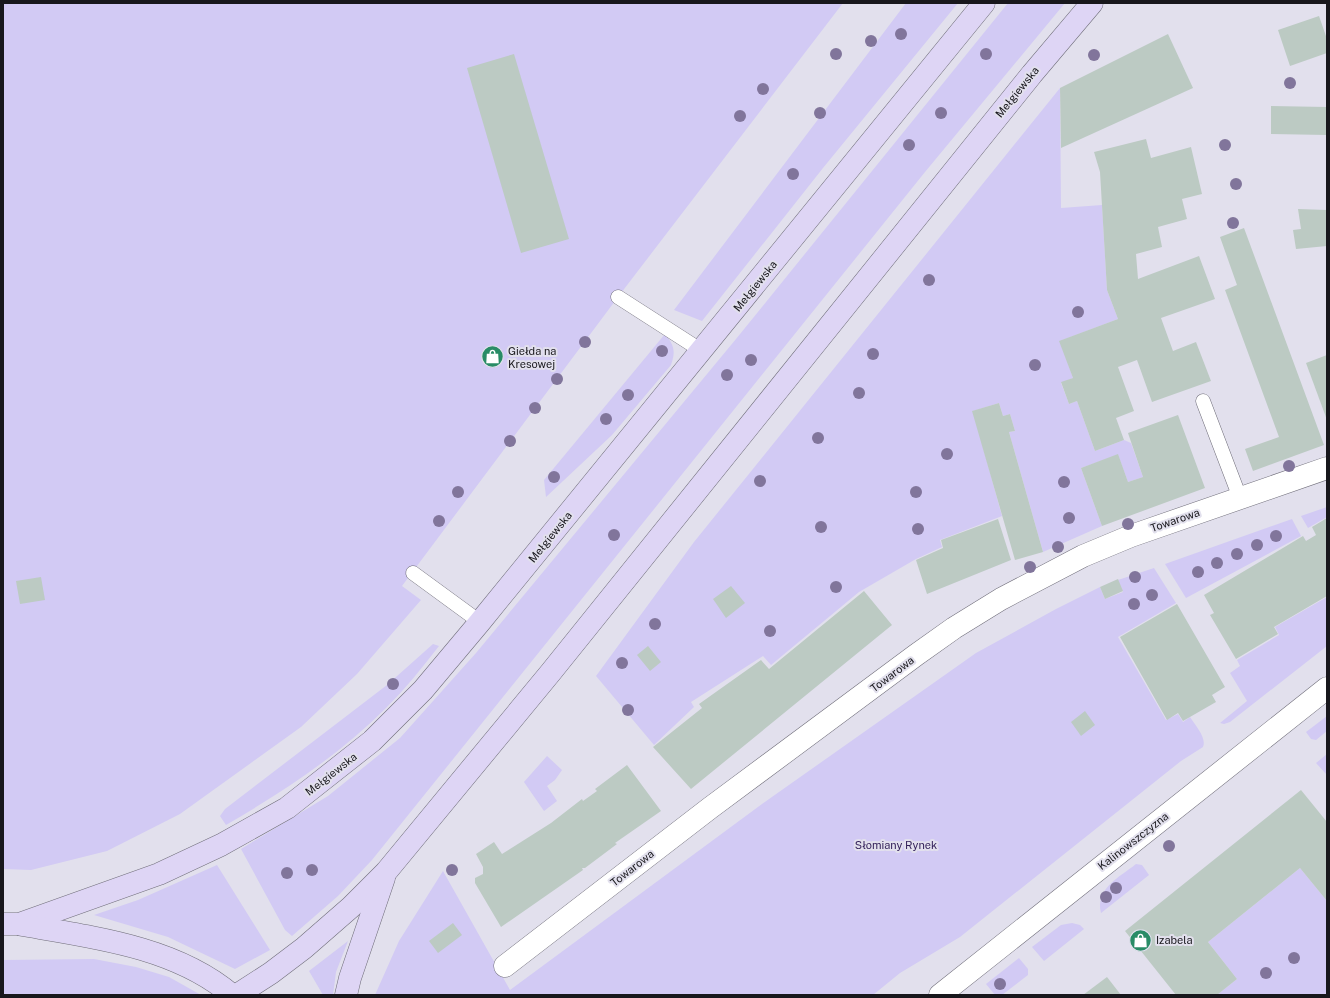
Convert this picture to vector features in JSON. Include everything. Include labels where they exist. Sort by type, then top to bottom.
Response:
[{"type":"main road","name":"Mełgiewska","points":[[11,924],[159,874],[222,845],[287,808],[372,741],[423,690],[480,622],[984,3]]},
{"type":"main road","name":"Mełgiewska","points":[[237,995],[271,974],[304,948],[351,907],[386,872],[551,672],[1032,74],[1092,3]]},
{"type":"main road","points":[[346,995],[350,978],[386,872]]},
{"type":"main road","points":[[11,924],[97,937],[161,956],[196,970],[216,982],[232,995]]},
{"type":"street","name":"Towarowa","points":[[505,966],[710,808],[954,628],[1002,599],[1083,556],[1131,536],[1327,468]]},
{"type":"street","name":"Kalinowszczyzna","points":[[940,995],[1327,688]]},
{"type":"lane","points":[[618,297],[702,351]]},
{"type":"lane","points":[[1203,401],[1240,498]]},
{"type":"lane","points":[[413,573],[480,622]]},
{"type":"green space","points":[[3,3],[843,3],[618,297],[402,586],[421,600],[357,674],[301,727],[180,814],[107,851],[31,870],[3,869]]},
{"type":"green space","points":[[906,3],[958,3],[823,168],[702,321],[674,310]]},
{"type":"green space","points":[[1008,3],[1065,3],[925,172],[372,860],[338,896],[292,936],[285,930],[241,849],[328,796],[400,738],[476,653],[736,339]]},
{"type":"green space","points":[[1060,88],[1061,208],[1102,205],[1107,290],[1118,319],[1060,341],[1073,378],[1061,383],[1069,404],[1077,401],[1095,451],[1124,440],[1131,443],[1143,477],[1128,482],[1118,455],[1081,468],[1102,526],[1043,552],[1009,432],[1015,431],[1010,414],[1003,416],[999,403],[973,411],[1002,516],[940,540],[942,547],[916,559],[859,592],[771,665],[763,656],[691,702],[694,707],[654,745],[596,676],[694,542]]},
{"type":"green space","points":[[665,334],[672,345],[674,352],[671,365],[612,435],[546,497],[544,480]]},
{"type":"green space","points":[[1327,507],[1327,517],[1308,528],[1301,516]]},
{"type":"green space","points":[[1292,519],[1301,536],[1186,598],[1165,564]]},
{"type":"green space","name":"Słomiany Rynek","points":[[1154,568],[1176,603],[1118,637],[1166,720],[1178,714],[1183,722],[1190,717],[1202,736],[1204,743],[1203,747],[1181,761],[960,937],[900,973],[873,995],[375,995],[399,941],[443,871],[510,990],[762,804],[976,653],[1056,609],[1100,587],[1105,599],[1123,592],[1118,580]]},
{"type":"green space","points":[[1327,597],[1327,646],[1230,722],[1224,724],[1220,723],[1247,701],[1230,673],[1240,666],[1237,660],[1279,635],[1275,627]]},
{"type":"green space","points":[[433,644],[439,646],[400,693],[368,725],[310,772],[226,825],[220,816],[225,809],[387,685]]},
{"type":"green space","points":[[1327,716],[1327,731],[1316,740],[1311,739],[1306,732]]},
{"type":"green space","points":[[1327,754],[1327,775],[1316,763]]},
{"type":"green space","points":[[547,756],[562,770],[555,780],[547,786],[557,801],[544,811],[524,782]]},
{"type":"green space","points":[[1136,864],[1142,865],[1149,875],[1101,913],[1100,904],[1105,890],[1110,884]]},
{"type":"green space","points":[[217,865],[270,950],[235,969],[168,937],[94,915],[138,900]]},
{"type":"green space","points":[[1300,868],[1327,901],[1327,995],[1217,995],[1237,979],[1208,942]]},
{"type":"green space","points":[[1072,923],[1080,925],[1084,929],[1044,961],[1032,947],[1061,925]]},
{"type":"green space","points":[[348,941],[336,972],[333,995],[323,995],[309,971]]},
{"type":"green space","points":[[1019,958],[1028,969],[1028,975],[1002,995],[995,995],[986,984]]},
{"type":"green space","points":[[94,959],[136,967],[169,977],[201,995],[3,995],[3,960]]},
{"type":"building","points":[[1319,16],[1327,39],[1327,53],[1290,66],[1278,30]]},
{"type":"building","points":[[1168,34],[1193,88],[1061,148],[1060,88]]},
{"type":"building","points":[[514,54],[569,239],[521,253],[467,68]]},
{"type":"building","points":[[1271,106],[1327,107],[1327,135],[1271,134]]},
{"type":"building","points":[[1146,139],[1151,158],[1191,147],[1202,194],[1182,199],[1187,219],[1158,227],[1162,247],[1136,254],[1138,279],[1199,256],[1215,299],[1161,318],[1173,351],[1196,342],[1211,381],[1152,402],[1137,360],[1118,367],[1134,411],[1116,418],[1124,440],[1095,451],[1077,401],[1069,404],[1061,382],[1073,378],[1059,341],[1118,319],[1107,290],[1100,172],[1094,152]]},
{"type":"building","points":[[1298,209],[1327,210],[1327,246],[1296,249],[1293,230],[1301,229]]},
{"type":"building","points":[[1244,228],[1324,445],[1253,471],[1245,449],[1279,437],[1225,290],[1237,285],[1220,237]]},
{"type":"building","points":[[1327,355],[1327,420],[1306,363]]},
{"type":"building","points":[[999,403],[1003,416],[1010,414],[1015,431],[1009,432],[1043,552],[1015,560],[972,411]]},
{"type":"building","points":[[1178,415],[1205,488],[1102,526],[1081,468],[1118,454],[1128,482],[1143,477],[1128,433]]},
{"type":"building","points":[[1327,518],[1327,596],[1274,627],[1278,634],[1236,659],[1210,615],[1214,613],[1204,595],[1303,536],[1306,541],[1316,535],[1312,527]]},
{"type":"building","points":[[998,519],[1011,560],[927,594],[916,560],[943,548],[941,540]]},
{"type":"building","points":[[41,577],[45,600],[20,604],[16,581]]},
{"type":"building","points":[[1118,579],[1123,591],[1105,599],[1100,587]]},
{"type":"building","points":[[731,586],[745,603],[726,618],[713,599]]},
{"type":"building","points":[[864,591],[892,625],[691,789],[653,747],[702,708],[699,704],[761,660],[769,669]]},
{"type":"building","points":[[1177,604],[1225,687],[1212,695],[1216,702],[1183,721],[1178,713],[1167,720],[1120,637]]},
{"type":"building","points":[[648,646],[661,662],[650,671],[637,655]]},
{"type":"building","points":[[1085,711],[1095,725],[1081,736],[1071,722]]},
{"type":"building","points":[[627,765],[661,811],[615,843],[617,844],[585,868],[582,868],[583,870],[501,927],[475,883],[475,878],[483,874],[483,867],[476,854],[494,842],[502,854],[551,823],[582,799],[583,801],[597,791],[595,789]]},
{"type":"building","points":[[1301,790],[1327,822],[1327,901],[1300,868],[1208,942],[1237,979],[1217,995],[1176,995],[1125,931]]},
{"type":"building","points":[[453,923],[462,935],[438,953],[429,941]]},
{"type":"building","points":[[1107,977],[1121,995],[1083,995]]},
{"type":"place","name":"Giełda na Kresowej","points":[[492,357]]},
{"type":"place","name":"Izabela","points":[[1141,940]]}]
